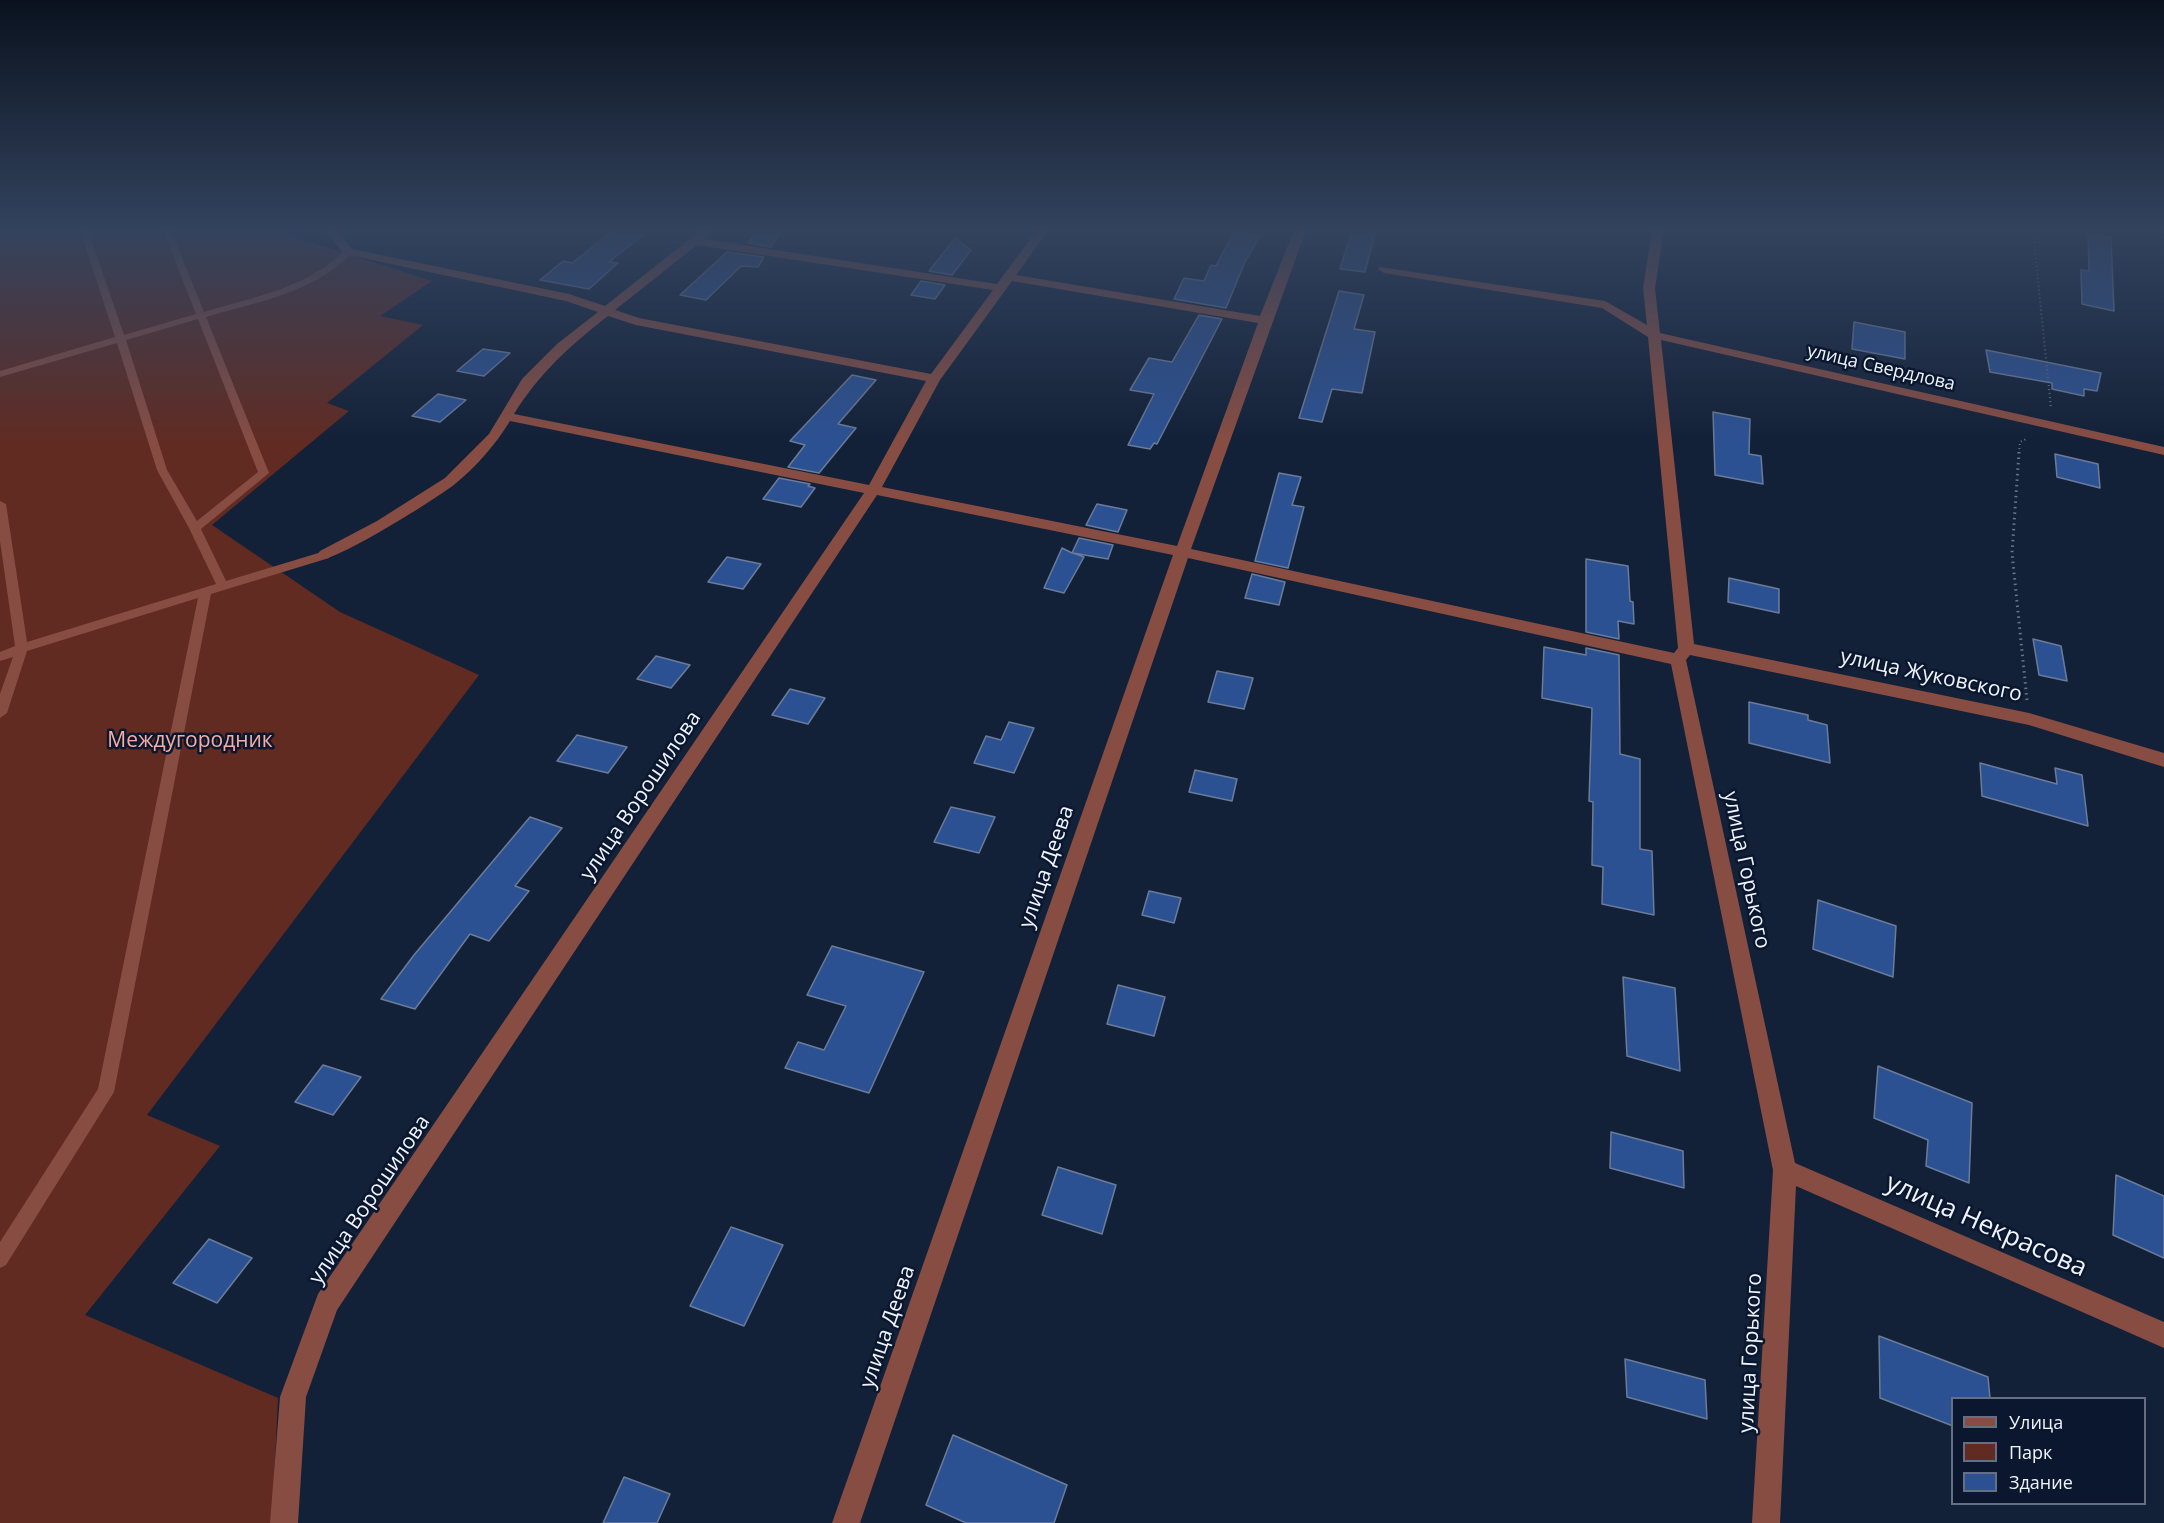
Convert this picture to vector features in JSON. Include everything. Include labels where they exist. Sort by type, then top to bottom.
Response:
[{"type":"street","points":[[580,301],[636,321],[934,379]]},
{"type":"street","points":[[325,555],[382,524],[450,481],[494,436],[504,416],[534,375],[561,347],[617,301]]},
{"type":"street","name":"улица Ворошилова","points":[[284,1523],[294,1397],[327,1304],[873,490],[934,379],[991,301]]},
{"type":"street","points":[[1129,301],[1266,321]]},
{"type":"street","name":"улица Деева","points":[[846,1523],[1182,552],[1273,301]]},
{"type":"street","name":"улица Свердлова","points":[[1581,301],[1605,305],[1654,334],[2164,451]]},
{"type":"street","name":"улица Горького","points":[[1650,301],[1682,654],[1785,1170],[1766,1523]]},
{"type":"street","name":"улица Жуковского","points":[[504,416],[1682,654],[2029,719],[2164,760]]},
{"type":"street","name":"улица Некрасова","points":[[1785,1170],[2164,1335]]},
{"type":"lane","points":[[109,301],[162,470],[195,528],[222,585]]},
{"type":"lane","points":[[195,528],[264,473],[196,301]]},
{"type":"lane","points":[[0,374],[202,317],[250,301]]},
{"type":"lane","points":[[0,504],[22,648],[0,713]]},
{"type":"lane","points":[[0,657],[222,585],[325,555]]},
{"type":"lane","points":[[0,1259],[106,1092],[207,590]]},
{"type":"path","points":[[2029,719],[2013,553],[2020,442],[2053,426],[2040,301]]},
{"type":"green space","name":"Междугородник","points":[[0,301],[402,301],[380,316],[423,325],[327,403],[349,411],[212,525],[340,612],[479,675],[147,1115],[220,1146],[85,1315],[278,1398],[272,1523],[0,1523]]},
{"type":"building","points":[[1186,301],[1229,301],[1226,308]]},
{"type":"building","points":[[1336,301],[1362,301],[1354,329],[1375,332],[1362,393],[1332,389],[1322,422],[1299,418]]},
{"type":"building","points":[[2082,301],[2114,301],[2114,311],[2082,304]]},
{"type":"building","points":[[1199,315],[1222,319],[1157,444],[1154,443],[1150,449],[1128,445],[1154,394],[1130,390],[1149,358],[1172,362]]},
{"type":"building","points":[[1854,322],[1905,332],[1905,359],[1852,349]]},
{"type":"building","points":[[483,349],[510,353],[484,376],[457,371]]},
{"type":"building","points":[[1986,350],[2101,373],[2097,391],[2084,389],[2084,396],[2052,389],[2052,383],[1990,372]]},
{"type":"building","points":[[852,375],[876,380],[838,424],[856,428],[819,473],[788,467],[805,445],[790,441]]},
{"type":"building","points":[[438,394],[466,400],[440,422],[412,416]]},
{"type":"building","points":[[1713,412],[1750,419],[1749,454],[1761,456],[1763,484],[1715,475]]},
{"type":"building","points":[[2055,454],[2098,464],[2100,488],[2057,477]]},
{"type":"building","points":[[1279,473],[1301,477],[1292,505],[1304,507],[1288,568],[1255,561]]},
{"type":"building","points":[[779,478],[810,484],[808,486],[815,488],[801,507],[763,499]]},
{"type":"building","points":[[1097,504],[1127,510],[1118,532],[1086,525]]},
{"type":"building","points":[[1079,538],[1113,545],[1108,559],[1073,553],[1084,557],[1064,593],[1044,588],[1062,548],[1072,553]]},
{"type":"building","points":[[727,557],[761,564],[743,589],[708,582]]},
{"type":"building","points":[[1586,559],[1628,566],[1634,624],[1618,621],[1619,639],[1586,632]]},
{"type":"building","points":[[1252,574],[1285,582],[1279,605],[1245,598]]},
{"type":"building","points":[[1729,578],[1779,589],[1779,613],[1728,602]]},
{"type":"building","points":[[2033,639],[2061,646],[2067,681],[2039,675]]},
{"type":"building","points":[[1544,647],[1586,655],[1586,648],[1619,655],[1620,754],[1640,759],[1640,849],[1652,851],[1654,915],[1602,904],[1603,867],[1592,865],[1593,802],[1589,801],[1592,708],[1542,698]]},
{"type":"building","points":[[656,656],[690,665],[671,688],[637,679]]},
{"type":"building","points":[[1217,671],[1253,678],[1244,709],[1208,702]]},
{"type":"building","points":[[790,689],[825,698],[808,724],[772,715]]},
{"type":"building","points":[[1749,702],[1808,715],[1808,720],[1827,725],[1830,763],[1749,743]]},
{"type":"building","points":[[1009,722],[1034,728],[1014,773],[974,763],[986,736],[1001,740]]},
{"type":"building","points":[[577,735],[627,747],[608,773],[557,761]]},
{"type":"building","points":[[1980,763],[2057,784],[2055,768],[2082,775],[2088,826],[1982,796]]},
{"type":"building","points":[[1195,770],[1237,779],[1232,801],[1189,792]]},
{"type":"building","points":[[951,807],[995,817],[979,853],[934,842]]},
{"type":"building","points":[[530,817],[562,828],[515,886],[529,891],[489,941],[470,934],[415,1009],[381,999],[414,955]]},
{"type":"building","points":[[1149,891],[1181,898],[1174,923],[1142,915]]},
{"type":"building","points":[[1818,900],[1896,926],[1893,977],[1813,949]]},
{"type":"building","points":[[832,946],[924,972],[869,1093],[785,1068],[798,1042],[824,1050],[846,1006],[807,995]]},
{"type":"building","points":[[1623,977],[1675,988],[1680,1071],[1627,1056]]},
{"type":"building","points":[[1118,985],[1165,997],[1154,1036],[1107,1024]]},
{"type":"building","points":[[323,1065],[361,1077],[333,1115],[295,1102]]},
{"type":"building","points":[[1878,1066],[1972,1103],[1969,1183],[1926,1166],[1928,1140],[1874,1118]]},
{"type":"building","points":[[1611,1132],[1683,1151],[1684,1188],[1610,1168]]},
{"type":"building","points":[[1058,1167],[1116,1185],[1102,1234],[1042,1215]]},
{"type":"building","points":[[2116,1175],[2164,1196],[2164,1258],[2113,1235]]},
{"type":"building","points":[[731,1227],[783,1245],[744,1326],[690,1306]]},
{"type":"building","points":[[209,1239],[252,1258],[217,1303],[173,1283]]},
{"type":"building","points":[[1879,1336],[1988,1377],[1990,1397],[1951,1397],[1951,1425],[1880,1398]]},
{"type":"building","points":[[1625,1359],[1705,1380],[1707,1419],[1627,1397]]},
{"type":"building","points":[[953,1435],[1067,1485],[1054,1523],[966,1523],[926,1505]]},
{"type":"building","points":[[624,1477],[670,1494],[657,1523],[603,1523]]}]
